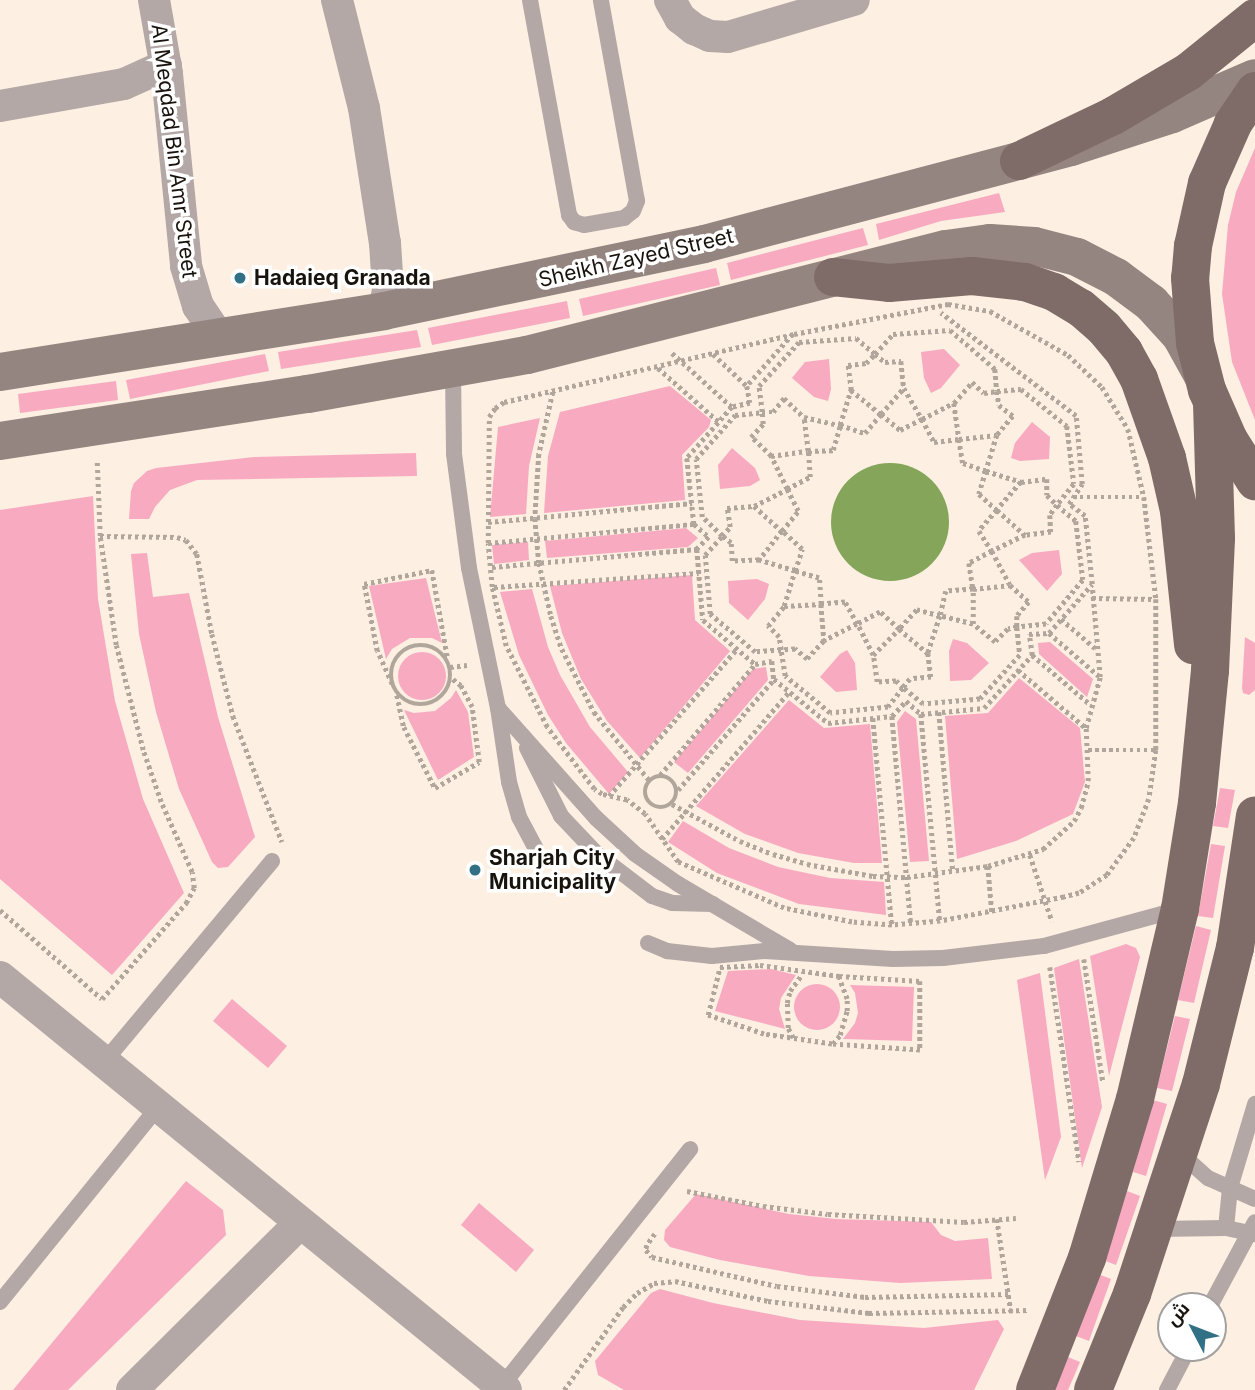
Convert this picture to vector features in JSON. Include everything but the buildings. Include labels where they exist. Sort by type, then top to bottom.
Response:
[{"type":"main road","points":[[1019,161],[1113,116],[1188,72],[1255,18]]},
{"type":"main road","name":"Sheikh Zayed Street","points":[[0,372],[384,311],[704,244],[1122,132],[1255,78]]},
{"type":"main road","points":[[1035,1390],[1070,1306],[1135,1099],[1180,909],[1197,803],[1214,604],[1207,389],[1191,311],[1192,246],[1198,214],[1219,152],[1255,91]]},
{"type":"main road","points":[[0,441],[96,428],[527,355],[946,249],[989,243],[1034,246],[1066,254],[1116,276],[1151,303],[1181,336],[1229,440],[1255,481]]},
{"type":"main road","points":[[833,277],[889,284],[972,275],[1025,282],[1054,292],[1081,308],[1104,328],[1124,352],[1139,379],[1167,458],[1179,511],[1192,636],[1197,803]]},
{"type":"main road","points":[[1093,1390],[1155,1230],[1180,1153],[1219,1014],[1250,874],[1255,815]]},
{"type":"street","name":"Al Meqdad Bin Amr Street","points":[[154,0],[166,65],[186,267],[198,306],[219,337]]},
{"type":"street","points":[[337,0],[364,108],[385,243],[388,290],[384,311]]},
{"type":"street","points":[[670,0],[680,18],[694,29],[710,36],[728,37],[854,0]]},
{"type":"street","points":[[0,106],[124,84],[166,65]]},
{"type":"street","points":[[0,977],[504,1388]]},
{"type":"street","points":[[132,1390],[300,1223]]},
{"type":"lane","points":[[530,0],[569,215],[574,222],[584,225],[624,218],[633,211],[637,201],[601,0]]},
{"type":"lane","points":[[453,368],[454,454],[469,568],[498,708],[509,782],[519,817],[536,849]]},
{"type":"lane","points":[[498,708],[615,837],[656,870],[792,951]]},
{"type":"lane","points":[[521,734],[551,801],[583,842],[652,896],[672,903],[713,904]]},
{"type":"lane","points":[[104,1062],[280,857]]},
{"type":"lane","points":[[648,943],[667,951],[712,956],[792,951],[893,959],[943,958],[994,954],[1059,942],[1180,909]]},
{"type":"lane","points":[[1226,1227],[1230,1188],[1255,1104]]},
{"type":"lane","points":[[0,1302],[158,1107]]},
{"type":"lane","points":[[504,1388],[690,1149]]},
{"type":"lane","points":[[1180,1153],[1208,1178],[1255,1199]]},
{"type":"lane","points":[[1155,1230],[1226,1227],[1253,1229],[1218,1292]]},
{"type":"lane","points":[[1167,1390],[1182,1362]]},
{"type":"path","points":[[969,305],[990,311],[1058,349],[1086,370],[1116,407],[1128,429],[1136,453],[1144,497],[1156,599],[1156,750],[1143,819],[1123,856],[1107,875],[1079,893],[940,921],[892,925],[852,922],[784,908],[678,862],[645,814],[626,800],[594,789],[547,727],[528,695],[506,646],[492,587],[488,542],[489,416],[499,404],[794,334],[927,306],[969,305]]},
{"type":"path","points":[[672,804],[773,854],[840,872],[907,877],[988,866],[1030,855],[1060,836],[1081,808],[1088,782],[1086,728],[1100,677],[1085,516],[1069,503],[1082,484],[1076,416],[954,320],[927,306]]},
{"type":"path","points":[[643,326],[732,407]]},
{"type":"path","points":[[771,456],[833,450],[851,390],[848,365],[866,363],[893,334],[950,330],[995,369],[999,405],[1013,416],[997,435],[979,494],[1025,535]]},
{"type":"path","points":[[747,386],[794,334]]},
{"type":"path","points":[[759,560],[798,511],[771,456],[751,437],[763,424],[759,386],[800,342],[856,338],[885,362],[901,361],[904,388],[934,442],[997,435]]},
{"type":"path","points":[[491,567],[697,549],[709,537],[694,524],[687,458],[732,407],[750,403],[747,386],[713,354]]},
{"type":"path","points":[[658,368],[719,422]]},
{"type":"path","points":[[851,390],[900,430],[954,403],[972,382],[984,393],[1021,389],[1067,426],[1074,484],[1050,515],[1051,532],[1025,535],[969,563],[973,589],[973,624]]},
{"type":"path","points":[[824,641],[819,578],[759,560],[732,561],[731,543],[702,517],[696,459],[735,415],[773,412],[785,398],[804,417],[865,433],[904,388]]},
{"type":"path","points":[[553,392],[539,454],[535,517],[542,582],[558,638],[577,681],[601,721],[649,780]]},
{"type":"path","points":[[873,656],[917,610],[973,624],[995,642],[1008,629],[1046,624],[1083,580],[1076,521],[1047,495],[1046,480],[1021,482],[963,463],[954,403]]},
{"type":"path","points":[[804,417],[810,477],[754,506],[727,508],[730,527],[705,555],[710,614],[755,652],[795,649],[807,659],[824,641],[880,612],[928,653]]},
{"type":"path","points":[[0,910],[102,999],[186,903],[194,888],[191,872],[160,802],[128,698],[109,604],[100,536],[96,428]]},
{"type":"path","points":[[784,606],[845,602],[873,656],[877,682],[896,681],[923,704],[980,699],[1020,655],[1017,615],[1029,602],[1010,585],[979,531],[1021,482]]},
{"type":"path","points":[[1073,497],[1144,497]]},
{"type":"path","points":[[488,522],[692,503]]},
{"type":"path","points":[[754,506],[802,549],[784,606],[768,626],[779,637],[785,676],[830,713],[888,707],[910,679],[931,677],[928,653],[946,591],[1010,585]]},
{"type":"path","points":[[488,542],[694,524]]},
{"type":"path","points":[[100,536],[177,537],[186,540],[197,554],[212,634],[233,716],[280,857]]},
{"type":"path","points":[[697,549],[703,620],[755,664]]},
{"type":"path","points":[[397,695],[418,706],[430,705],[448,691],[452,679],[432,570],[364,584],[377,652],[397,695],[407,734],[435,788],[478,762],[472,707],[461,687],[452,679]]},
{"type":"path","points":[[492,587],[699,573]]},
{"type":"path","points":[[1049,633],[1092,584]]},
{"type":"path","points":[[1092,598],[1156,599]]},
{"type":"path","points":[[1061,619],[1096,649]]},
{"type":"path","points":[[1091,705],[1032,655],[1029,634],[1049,633],[1100,677]]},
{"type":"path","points":[[391,684],[393,663],[409,647],[431,646],[448,660]]},
{"type":"path","points":[[609,796],[737,649]]},
{"type":"path","points":[[921,714],[984,708],[1032,655]]},
{"type":"path","points":[[774,679],[678,790],[672,804],[662,808],[651,805],[645,793],[649,780],[660,775],[755,664],[772,661],[774,679],[828,723],[891,716],[906,701],[921,714],[940,921]]},
{"type":"path","points":[[1018,670],[1086,728]]},
{"type":"path","points":[[662,839],[789,692]]},
{"type":"path","points":[[939,712],[953,872]]},
{"type":"path","points":[[891,716],[911,924]]},
{"type":"path","points":[[873,718],[892,925]]},
{"type":"path","points":[[1088,750],[1156,750]]},
{"type":"path","points":[[660,775],[672,779],[678,790]]},
{"type":"path","points":[[645,814],[651,805]]},
{"type":"path","points":[[1030,855],[1059,942]]},
{"type":"path","points":[[988,866],[992,912]]},
{"type":"path","points":[[1082,951],[1105,1092]]},
{"type":"path","points":[[1050,962],[1081,1176]]},
{"type":"path","points":[[760,965],[839,976],[920,981],[919,1050],[832,1045],[793,1039],[764,1034],[708,1015],[720,967],[760,965]]},
{"type":"path","points":[[793,1039],[788,1028],[786,1003],[790,991],[805,972]]},
{"type":"path","points":[[832,1045],[840,1035],[848,1011],[839,976]]},
{"type":"path","points":[[680,1200],[688,1190],[763,1206],[828,1214],[964,1222],[1016,1217]]},
{"type":"path","points":[[997,1219],[1011,1312]]},
{"type":"path","points":[[657,1231],[646,1250],[652,1257],[777,1286],[865,1297],[1008,1294]]},
{"type":"path","points":[[564,1390],[623,1307],[636,1293],[654,1283],[674,1281],[768,1301],[869,1313],[1011,1312],[1070,1306]]},
{"type":"shaded area","points":[[1255,148],[1255,420],[1232,362],[1222,294],[1228,225],[1236,192]]},
{"type":"shaded area","points":[[999,193],[1005,212],[941,221],[879,240],[876,224]]},
{"type":"shaded area","points":[[863,228],[868,245],[731,280],[727,263]]},
{"type":"shaded area","points":[[716,268],[720,285],[583,316],[579,299]]},
{"type":"shaded area","points":[[567,301],[570,318],[432,345],[428,328]]},
{"type":"shaded area","points":[[417,330],[421,347],[281,369],[278,352]]},
{"type":"shaded area","points":[[944,349],[960,365],[941,388],[931,393],[924,378],[921,352]]},
{"type":"shaded area","points":[[265,354],[269,371],[130,399],[126,380]]},
{"type":"shaded area","points":[[829,359],[831,389],[828,401],[814,397],[792,378],[805,362]]},
{"type":"shaded area","points":[[116,381],[118,400],[20,413],[18,394]]},
{"type":"shaded area","points":[[670,386],[711,420],[709,427],[682,455],[685,500],[544,513],[548,456],[560,412]]},
{"type":"shaded area","points":[[540,418],[529,466],[526,514],[490,517],[498,427]]},
{"type":"shaded area","points":[[1032,422],[1050,437],[1049,459],[1020,461],[1011,458],[1015,443]]},
{"type":"shaded area","points":[[732,448],[755,468],[760,480],[750,486],[720,489],[718,465]]},
{"type":"shaded area","points":[[416,453],[417,476],[197,480],[170,490],[155,507],[149,519],[129,519],[134,483],[147,471],[156,468],[254,457]]},
{"type":"shaded area","points":[[890,463],[923,473],[939,489],[949,522],[939,555],[923,571],[890,581],[857,571],[841,555],[831,522],[841,489],[857,473]]},
{"type":"shaded area","points":[[93,496],[98,599],[115,701],[143,799],[184,893],[112,975],[0,879],[0,510]]},
{"type":"shaded area","points":[[686,528],[698,538],[688,547],[547,558],[545,541]]},
{"type":"shaded area","points":[[528,542],[529,560],[494,564],[492,545]]},
{"type":"shaded area","points":[[1059,550],[1062,574],[1047,591],[1019,560],[1032,553]]},
{"type":"shaded area","points":[[147,553],[153,597],[189,593],[218,717],[255,837],[228,867],[218,868],[212,862],[179,789],[156,712],[139,634],[131,554]]},
{"type":"shaded area","points":[[692,575],[695,620],[730,651],[640,758],[607,721],[581,679],[562,633],[550,586]]},
{"type":"shaded area","points":[[426,578],[442,643],[432,638],[410,638],[392,649],[386,659],[369,586]]},
{"type":"shaded area","points":[[757,579],[769,584],[765,599],[748,620],[729,603],[728,581]]},
{"type":"shaded area","points":[[532,589],[548,647],[560,675],[590,727],[628,772],[609,794],[566,743],[548,715],[519,655],[500,592]]},
{"type":"shaded area","points":[[1245,637],[1255,643],[1255,690],[1249,695],[1243,693],[1242,688]]},
{"type":"shaded area","points":[[953,639],[967,643],[989,663],[971,680],[950,681],[949,651]]},
{"type":"shaded area","points":[[1050,642],[1093,679],[1087,697],[1039,654],[1038,643]]},
{"type":"shaded area","points":[[847,650],[855,663],[857,690],[836,692],[820,677],[840,654]]},
{"type":"shaded area","points":[[422,652],[439,659],[446,676],[439,693],[422,700],[405,693],[398,676],[405,659]]},
{"type":"shaded area","points":[[766,667],[768,680],[688,773],[674,762],[753,669]]},
{"type":"shaded area","points":[[1019,678],[1080,728],[1085,782],[1073,814],[1016,841],[957,859],[945,716],[988,713]]},
{"type":"shaded area","points":[[456,690],[468,712],[474,757],[438,780],[404,710],[414,713],[435,711],[451,698]]},
{"type":"shaded area","points":[[789,700],[824,728],[870,724],[882,863],[854,863],[798,853],[745,834],[696,806]]},
{"type":"shaded area","points":[[905,711],[916,719],[929,861],[910,862],[897,722]]},
{"type":"shaded area","points":[[1220,788],[1235,790],[1228,828],[1213,826]]},
{"type":"shaded area","points":[[683,821],[729,848],[778,867],[830,878],[884,882],[886,915],[799,904],[717,873],[668,842]]},
{"type":"shaded area","points":[[1211,844],[1225,846],[1213,918],[1198,916]]},
{"type":"shaded area","points":[[1196,926],[1211,930],[1194,1003],[1178,1000]]},
{"type":"shaded area","points":[[1126,944],[1136,948],[1140,957],[1109,1076],[1090,956]]},
{"type":"shaded area","points":[[1079,959],[1102,1107],[1082,1168],[1054,968]]},
{"type":"shaded area","points":[[771,969],[796,975],[781,998],[779,1009],[785,1029],[715,1011],[728,971]]},
{"type":"shaded area","points":[[1040,973],[1061,1137],[1045,1180],[1017,980]]},
{"type":"shaded area","points":[[817,984],[833,991],[840,1007],[833,1023],[817,1030],[801,1023],[794,1007],[801,991]]},
{"type":"shaded area","points":[[850,985],[914,987],[912,1041],[843,1039],[855,1023],[858,1013],[855,993]]},
{"type":"shaded area","points":[[232,999],[287,1046],[268,1068],[213,1021]]},
{"type":"shaded area","points":[[1175,1016],[1190,1019],[1172,1091],[1157,1088]]},
{"type":"shaded area","points":[[1153,1100],[1167,1104],[1146,1176],[1133,1172]]},
{"type":"shaded area","points":[[186,1181],[223,1210],[226,1235],[68,1390],[13,1390]]},
{"type":"shaded area","points":[[1127,1191],[1140,1196],[1116,1265],[1103,1260]]},
{"type":"shaded area","points":[[696,1194],[789,1214],[836,1219],[931,1222],[941,1235],[955,1241],[988,1238],[992,1279],[900,1283],[809,1276],[720,1260],[670,1247],[664,1240],[665,1230]]},
{"type":"shaded area","points":[[479,1203],[534,1250],[516,1272],[461,1225]]},
{"type":"shaded area","points":[[1098,1274],[1111,1279],[1089,1341],[1076,1336]]},
{"type":"shaded area","points":[[660,1289],[713,1303],[800,1320],[924,1328],[998,1320],[1004,1329],[974,1390],[624,1390],[598,1375],[595,1361],[651,1293]]},
{"type":"shaded area","points":[[1068,1357],[1080,1362],[1068,1390],[1054,1390]]},
{"type":"place","name":"Hadaieq Granada","points":[[240,278]]},
{"type":"place","name":"Sharjah City Municipality","points":[[475,870]]}]
